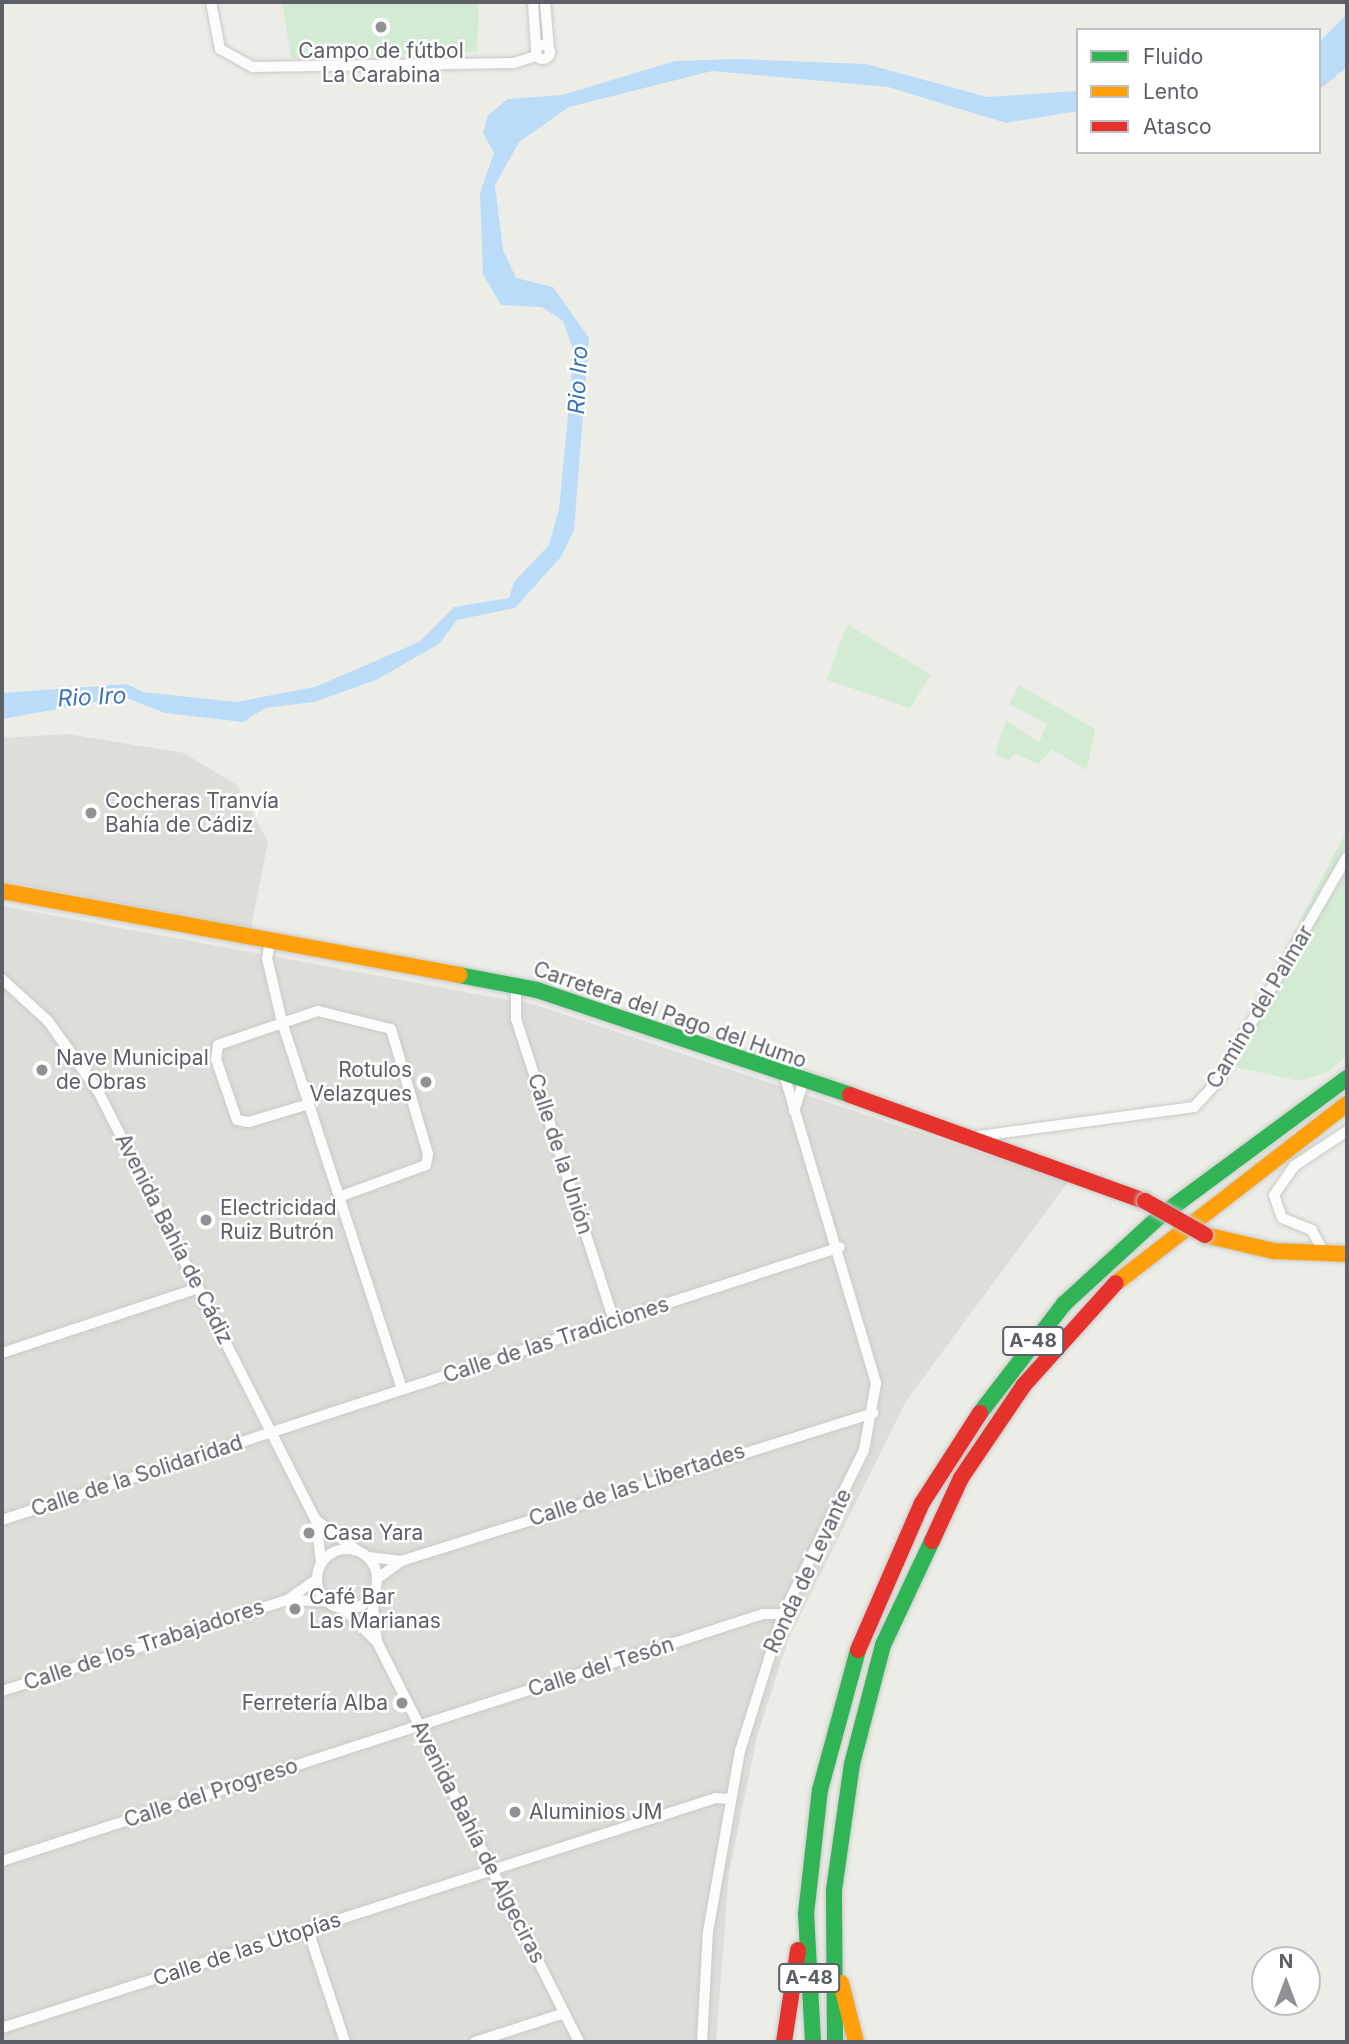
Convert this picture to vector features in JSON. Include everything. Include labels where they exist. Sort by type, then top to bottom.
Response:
[{"type":"main road","name":"Carretera del Pago del Humo","points":[[2,891],[516,985],[802,1087],[976,1137],[1145,1201],[1205,1235],[1245,1247],[1324,1253]]},
{"type":"main road","name":"A-48","points":[[813,2042],[806,1914],[820,1790],[850,1669],[904,1537],[968,1426],[1057,1313],[1129,1242],[1347,1078]]},
{"type":"main road","name":"A-48","points":[[835,2042],[833,1934],[846,1792],[873,1674],[910,1576],[961,1478],[1031,1376],[1115,1284],[1179,1228],[1347,1104]]},
{"type":"main road","points":[[1324,1253],[1347,1254]]},
{"type":"main road","points":[[784,2042],[806,1914]]},
{"type":"main road","points":[[833,1934],[856,2042]]},
{"type":"street","points":[[211,2],[220,49],[253,67],[514,63],[536,52]]},
{"type":"street","points":[[533,2],[536,52],[545,59],[549,49],[545,2]]},
{"type":"street","name":"Camino del Palmar","points":[[976,1137],[1171,1114],[1201,1102],[1347,857]]},
{"type":"street","points":[[270,940],[267,958],[282,1022],[402,1390]]},
{"type":"street","name":"Avenida Bahía de Cádiz","points":[[2,979],[79,1058],[316,1520],[321,1562]]},
{"type":"street","name":"Calle de la Unión","points":[[516,985],[516,1019],[614,1321]]},
{"type":"street","points":[[309,1104],[237,1120],[216,1059],[221,1042],[282,1022],[326,1012],[382,1023],[393,1034],[428,1154],[426,1165],[340,1197]]},
{"type":"street","name":"Ronda de Levante","points":[[702,2042],[708,1932],[729,1799],[783,1614],[864,1450],[873,1413],[873,1358],[840,1247],[784,1081]]},
{"type":"street","points":[[794,1111],[802,1087]]},
{"type":"street","points":[[1324,1253],[1312,1230],[1282,1218],[1274,1195],[1294,1166],[1347,1130]]},
{"type":"street","name":"Calle de las Tradiciones","points":[[272,1432],[840,1247]]},
{"type":"street","points":[[2,1353],[199,1289]]},
{"type":"street","name":"Calle de las Libertades","points":[[378,1578],[401,1561],[873,1413]]},
{"type":"street","name":"Calle de la Solidaridad","points":[[2,1520],[272,1432]]},
{"type":"street","name":"Avenida Bahía de Cádiz","points":[[316,1520],[355,1549]]},
{"type":"street","points":[[355,1549],[369,1557],[378,1578],[372,1597],[344,1609],[326,1601],[317,1579],[321,1562],[336,1550],[355,1549]]},
{"type":"street","name":"Calle de las Libertades","points":[[369,1557],[401,1561]]},
{"type":"street","name":"Calle de los Trabajadores","points":[[2,1691],[287,1600],[317,1579]]},
{"type":"street","name":"Avenida Bahía de Algeciras","points":[[372,1597],[377,1642]]},
{"type":"street","name":"Calle de los Trabajadores","points":[[287,1600],[326,1601]]},
{"type":"street","name":"Avenida Bahía de Algeciras","points":[[344,1609],[377,1642],[579,2042]]},
{"type":"street","name":"Calle del Tesón","points":[[420,1726],[763,1614],[783,1614]]},
{"type":"street","name":"Calle del Progreso","points":[[2,1861],[420,1726]]},
{"type":"street","name":"Calle de las Utopías","points":[[2,2028],[716,1798],[729,1799]]},
{"type":"street","points":[[308,1930],[345,2042]]},
{"type":"street","points":[[475,2042],[564,2013]]},
{"type":"shaded area","points":[[68,734],[184,753],[237,785],[268,842],[251,928],[2,881],[2,738]]},
{"type":"shaded area","points":[[2,906],[536,1005],[1068,1182],[906,1401],[788,1640],[757,1737],[729,1872],[716,2042],[2,2042]]},
{"type":"green space","name":"Campo de fútbol La Carabina","points":[[282,2],[479,2],[477,52],[291,58]]},
{"type":"green space","points":[[847,624],[931,675],[910,708],[827,680]]},
{"type":"green space","points":[[1019,685],[1095,729],[1087,770],[1052,750],[1038,764],[1014,753],[1009,761],[995,754],[1006,720],[1039,742],[1047,724],[1009,704]]},
{"type":"green space","points":[[1347,829],[1347,1056],[1328,1072],[1299,1081],[1226,1065]]},
{"type":"water","points":[[1347,14],[1347,67],[1321,88],[1321,40]]},
{"type":"water","name":"Rio Iro","points":[[738,59],[866,64],[987,97],[1076,91],[1076,111],[1006,123],[888,87],[712,71],[569,107],[519,142],[495,185],[503,250],[516,278],[553,287],[589,338],[574,530],[561,557],[515,608],[457,620],[439,644],[376,680],[314,702],[265,708],[243,722],[165,713],[124,697],[2,719],[2,693],[127,684],[143,692],[236,702],[315,687],[419,642],[454,607],[509,598],[514,582],[549,545],[559,509],[574,352],[563,321],[542,307],[501,305],[483,274],[480,193],[494,153],[483,133],[488,115],[508,99],[562,95],[675,61]]},
{"type":"traffic: fast","points":[[459,975],[537,990],[850,1095]]},
{"type":"traffic: fast","points":[[980,1413],[1064,1304],[1159,1217],[1347,1078]]},
{"type":"traffic: fast","points":[[835,2042],[834,1890],[852,1764],[883,1645],[932,1541]]},
{"type":"traffic: fast","points":[[813,2042],[806,1914],[820,1790],[858,1650]]},
{"type":"traffic: slow","points":[[2,891],[459,975]]},
{"type":"traffic: slow","points":[[1116,1283],[1347,1104]]},
{"type":"traffic: slow","points":[[1205,1235],[1274,1251],[1347,1254]]},
{"type":"traffic: slow","points":[[841,1983],[856,2042]]},
{"type":"traffic: jam","points":[[850,1095],[1145,1201]]},
{"type":"traffic: jam","points":[[1145,1201],[1205,1235]]},
{"type":"traffic: jam","points":[[932,1541],[961,1478],[1024,1385],[1116,1283]]},
{"type":"traffic: jam","points":[[858,1650],[922,1503],[980,1413]]},
{"type":"traffic: jam","points":[[784,2042],[798,1950]]},
{"type":"place","name":"Campo de fútbol La Carabina","points":[[381,27]]},
{"type":"place","name":"Cocheras Tranvía Bahía de Cádiz","points":[[91,813]]},
{"type":"place","name":"Nave Municipal de Obras","points":[[42,1070]]},
{"type":"place","name":"Rotulos Velazques","points":[[426,1082]]},
{"type":"place","name":"Electricidad Ruiz Butrón","points":[[206,1220]]},
{"type":"place","name":"Casa Yara","points":[[309,1533]]},
{"type":"place","name":"Café Bar Las Marianas","points":[[295,1609]]},
{"type":"place","name":"Ferretería Alba","points":[[402,1703]]},
{"type":"place","name":"Aluminios JM","points":[[515,1812]]}]
